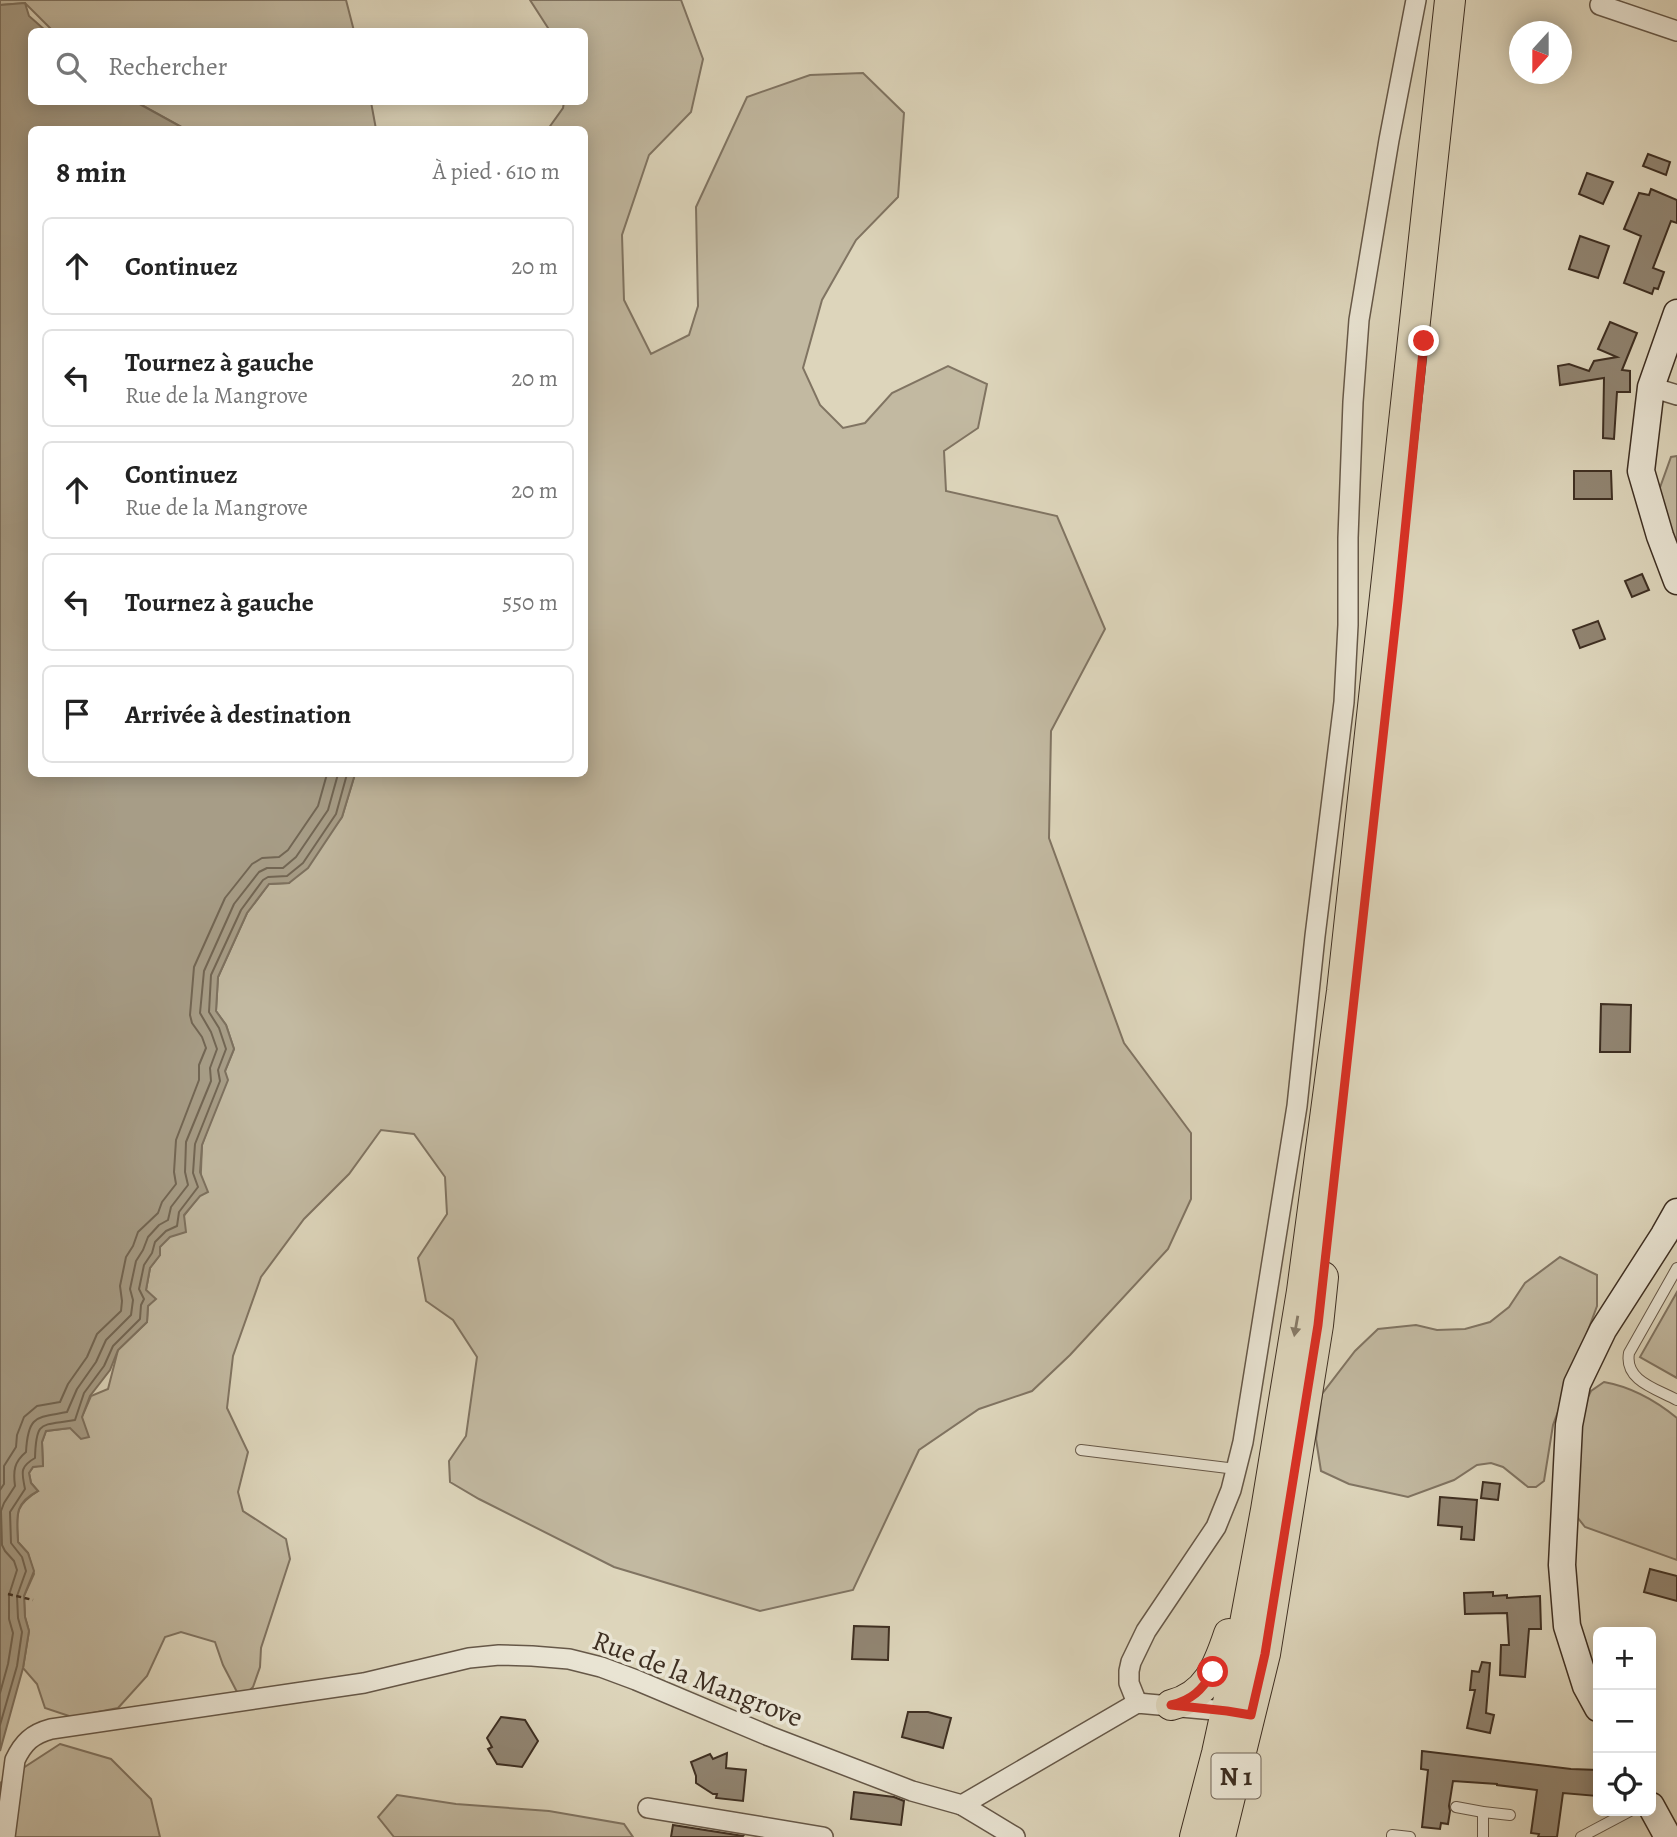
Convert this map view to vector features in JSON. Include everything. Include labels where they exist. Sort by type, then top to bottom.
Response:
[{"type":"main road","name":"N 1","points":[[1195,1837],[1229,1712],[1302,1291],[1342,991],[1450,0]]},
{"type":"main road","name":"N 1","points":[[1220,1837],[1229,1712],[1265,1654],[1318,1325],[1424,341],[1465,0]]},
{"type":"main road","points":[[1677,313],[1651,387],[1641,471],[1660,536],[1677,581]]},
{"type":"main road","points":[[1593,1698],[1567,1626],[1562,1565],[1569,1425],[1577,1384],[1603,1330],[1667,1237],[1677,1212]]},
{"type":"main road","points":[[1171,1705],[1185,1702],[1204,1687],[1224,1651],[1266,1510]]},
{"type":"main road","points":[[1171,1705],[1195,1716],[1208,1726],[1212,1731],[1217,1753]]},
{"type":"main road","points":[[1656,1814],[1668,1837]]},
{"type":"street","points":[[1136,1703],[1129,1683],[1131,1662],[1146,1631],[1216,1527],[1231,1490],[1243,1442],[1297,1105],[1344,702],[1353,402],[1359,320],[1416,0]]},
{"type":"street","points":[[1600,5],[1677,31]]},
{"type":"street","points":[[1651,387],[1677,395]]},
{"type":"street","name":"Rue de la Mangrove","points":[[5,1837],[15,1760],[20,1749],[39,1732],[365,1683],[469,1658],[499,1655],[569,1659],[636,1679],[769,1736],[912,1791],[962,1805],[1015,1837]]},
{"type":"street","points":[[962,1805],[1136,1703],[1229,1712]]},
{"type":"street","points":[[648,1808],[823,1837]]},
{"type":"lane","points":[[1677,1268],[1629,1353],[1627,1363],[1634,1377],[1677,1399]]},
{"type":"lane","points":[[1081,1450],[1236,1469]]},
{"type":"lane","points":[[1456,1807],[1510,1815]]},
{"type":"lane","points":[[1483,1812],[1483,1837]]},
{"type":"lane","points":[[1581,1837],[1621,1816]]},
{"type":"lane","points":[[1392,1837],[1410,1837]]},
{"type":"path","points":[[8,1594],[33,1600]]},
{"type":"shaded area","points":[[0,0],[346,0],[353,28],[50,28],[25,3],[0,5]]},
{"type":"shaded area","points":[[530,0],[681,0],[703,59],[691,112],[649,155],[622,235],[624,300],[651,354],[689,335],[698,306],[696,207],[747,97],[810,75],[863,73],[904,113],[898,197],[856,240],[822,300],[803,368],[820,405],[843,428],[865,423],[892,393],[948,366],[987,384],[978,428],[944,451],[946,491],[1057,516],[1105,629],[1051,731],[1049,838],[1124,1043],[1191,1133],[1191,1199],[1168,1249],[1070,1355],[1032,1391],[979,1409],[919,1450],[853,1590],[760,1611],[614,1567],[450,1482],[449,1461],[466,1436],[477,1357],[453,1320],[426,1301],[418,1258],[447,1214],[445,1177],[414,1134],[381,1130],[349,1174],[304,1219],[261,1277],[233,1356],[227,1408],[248,1452],[238,1492],[243,1511],[286,1539],[290,1559],[261,1648],[260,1667],[253,1687],[248,1692],[237,1692],[215,1642],[181,1632],[165,1637],[147,1676],[118,1708],[72,1717],[45,1708],[37,1684],[23,1668],[29,1631],[24,1596],[34,1574],[28,1553],[18,1542],[18,1512],[24,1502],[38,1491],[31,1483],[29,1473],[33,1467],[43,1465],[42,1442],[46,1431],[70,1428],[82,1417],[91,1396],[108,1389],[118,1350],[147,1322],[148,1306],[155,1299],[146,1290],[150,1268],[160,1255],[160,1247],[200,1195],[202,1145],[234,1049],[226,1025],[216,1011],[218,977],[247,913],[269,884],[289,883],[342,817],[354,777],[588,777],[588,126],[550,126],[564,105],[588,105],[588,28],[548,28]]},
{"type":"shaded area","points":[[141,105],[372,105],[375,126],[180,126]]},
{"type":"shaded area","points":[[1677,456],[1677,554],[1658,493],[1671,457]]},
{"type":"shaded area","points":[[1560,1257],[1597,1275],[1597,1306],[1553,1425],[1544,1481],[1536,1487],[1528,1487],[1503,1467],[1491,1463],[1477,1465],[1454,1480],[1408,1497],[1349,1484],[1321,1471],[1316,1439],[1322,1394],[1355,1351],[1378,1329],[1416,1325],[1437,1330],[1465,1329],[1490,1322],[1509,1307],[1525,1283]]},
{"type":"shaded area","points":[[1677,1292],[1677,1378],[1640,1357]]},
{"type":"shaded area","points":[[1604,1382],[1643,1395],[1677,1418],[1677,1560],[1585,1527],[1574,1513],[1580,1413],[1591,1391]]},
{"type":"shaded area","points":[[60,1744],[111,1759],[151,1799],[160,1837],[0,1837],[0,1783]]},
{"type":"shaded area","points":[[397,1795],[456,1804],[549,1811],[624,1824],[633,1837],[394,1837],[378,1817]]},
{"type":"water","points":[[25,3],[29,16],[43,28],[28,28],[28,105],[141,105],[180,126],[28,126],[28,777],[354,777],[342,817],[308,868],[289,883],[269,884],[247,913],[218,977],[216,1011],[226,1025],[234,1049],[225,1071],[228,1080],[202,1145],[200,1172],[208,1192],[200,1196],[184,1215],[186,1232],[170,1237],[160,1247],[160,1255],[150,1268],[146,1290],[156,1299],[148,1306],[147,1322],[118,1350],[110,1370],[90,1396],[82,1417],[89,1437],[81,1439],[70,1428],[46,1431],[42,1442],[43,1466],[33,1467],[29,1473],[31,1483],[38,1491],[20,1506],[17,1525],[18,1542],[28,1553],[34,1571],[24,1596],[29,1631],[23,1668],[0,1751],[0,5]]},
{"type":"building","points":[[1648,154],[1670,162],[1666,175],[1643,166]]},
{"type":"building","points":[[1587,173],[1613,182],[1603,204],[1579,194]]},
{"type":"building","points":[[1651,189],[1677,200],[1677,223],[1671,221],[1653,268],[1664,272],[1658,289],[1654,288],[1652,294],[1624,283],[1641,236],[1624,229],[1639,193],[1649,195]]},
{"type":"building","points":[[1580,236],[1609,246],[1598,278],[1569,269]]},
{"type":"building","points":[[1610,322],[1637,333],[1622,370],[1630,371],[1630,392],[1617,392],[1614,439],[1603,438],[1604,378],[1560,385],[1558,366],[1569,364],[1589,371],[1594,361],[1617,357],[1598,349]]},
{"type":"building","points":[[1574,471],[1611,471],[1612,499],[1574,499]]},
{"type":"building","points":[[1642,574],[1649,590],[1632,597],[1625,581]]},
{"type":"building","points":[[1598,621],[1605,639],[1580,648],[1573,630]]},
{"type":"building","points":[[1601,1004],[1631,1005],[1630,1052],[1600,1052]]},
{"type":"building","points":[[1483,1482],[1500,1484],[1498,1500],[1481,1498]]},
{"type":"building","points":[[1440,1497],[1477,1500],[1474,1540],[1461,1539],[1462,1527],[1438,1525]]},
{"type":"building","points":[[1650,1569],[1677,1576],[1677,1601],[1644,1592]]},
{"type":"building","points":[[1493,1592],[1493,1596],[1507,1595],[1507,1598],[1540,1596],[1541,1629],[1529,1629],[1525,1677],[1500,1675],[1501,1645],[1509,1645],[1507,1613],[1465,1614],[1464,1593]]},
{"type":"building","points":[[854,1626],[889,1627],[888,1660],[852,1659]]},
{"type":"building","points":[[1482,1662],[1490,1663],[1486,1713],[1494,1715],[1490,1733],[1467,1728],[1475,1690],[1470,1690],[1472,1671],[1479,1672]]},
{"type":"building","points":[[908,1712],[928,1712],[951,1718],[943,1748],[902,1737]]},
{"type":"building","points":[[501,1717],[525,1720],[538,1741],[522,1767],[497,1764],[488,1749],[492,1747],[487,1738]]},
{"type":"building","points":[[1422,1751],[1593,1770],[1593,1796],[1563,1793],[1557,1837],[1538,1837],[1539,1834],[1531,1833],[1537,1790],[1453,1781],[1448,1824],[1441,1823],[1440,1829],[1422,1827],[1428,1770],[1421,1769]]},
{"type":"building","points":[[727,1753],[726,1768],[746,1770],[743,1801],[716,1798],[717,1794],[696,1783],[691,1762],[710,1754],[713,1759]]},
{"type":"building","points":[[854,1792],[894,1797],[904,1801],[901,1825],[851,1819]]},
{"type":"building","points":[[673,1825],[743,1836],[671,1837]]},
{"type":"route","points":[[1213,1672],[1204,1687],[1195,1695],[1185,1702],[1171,1705],[1251,1715],[1265,1654],[1318,1325],[1424,341]]}]
